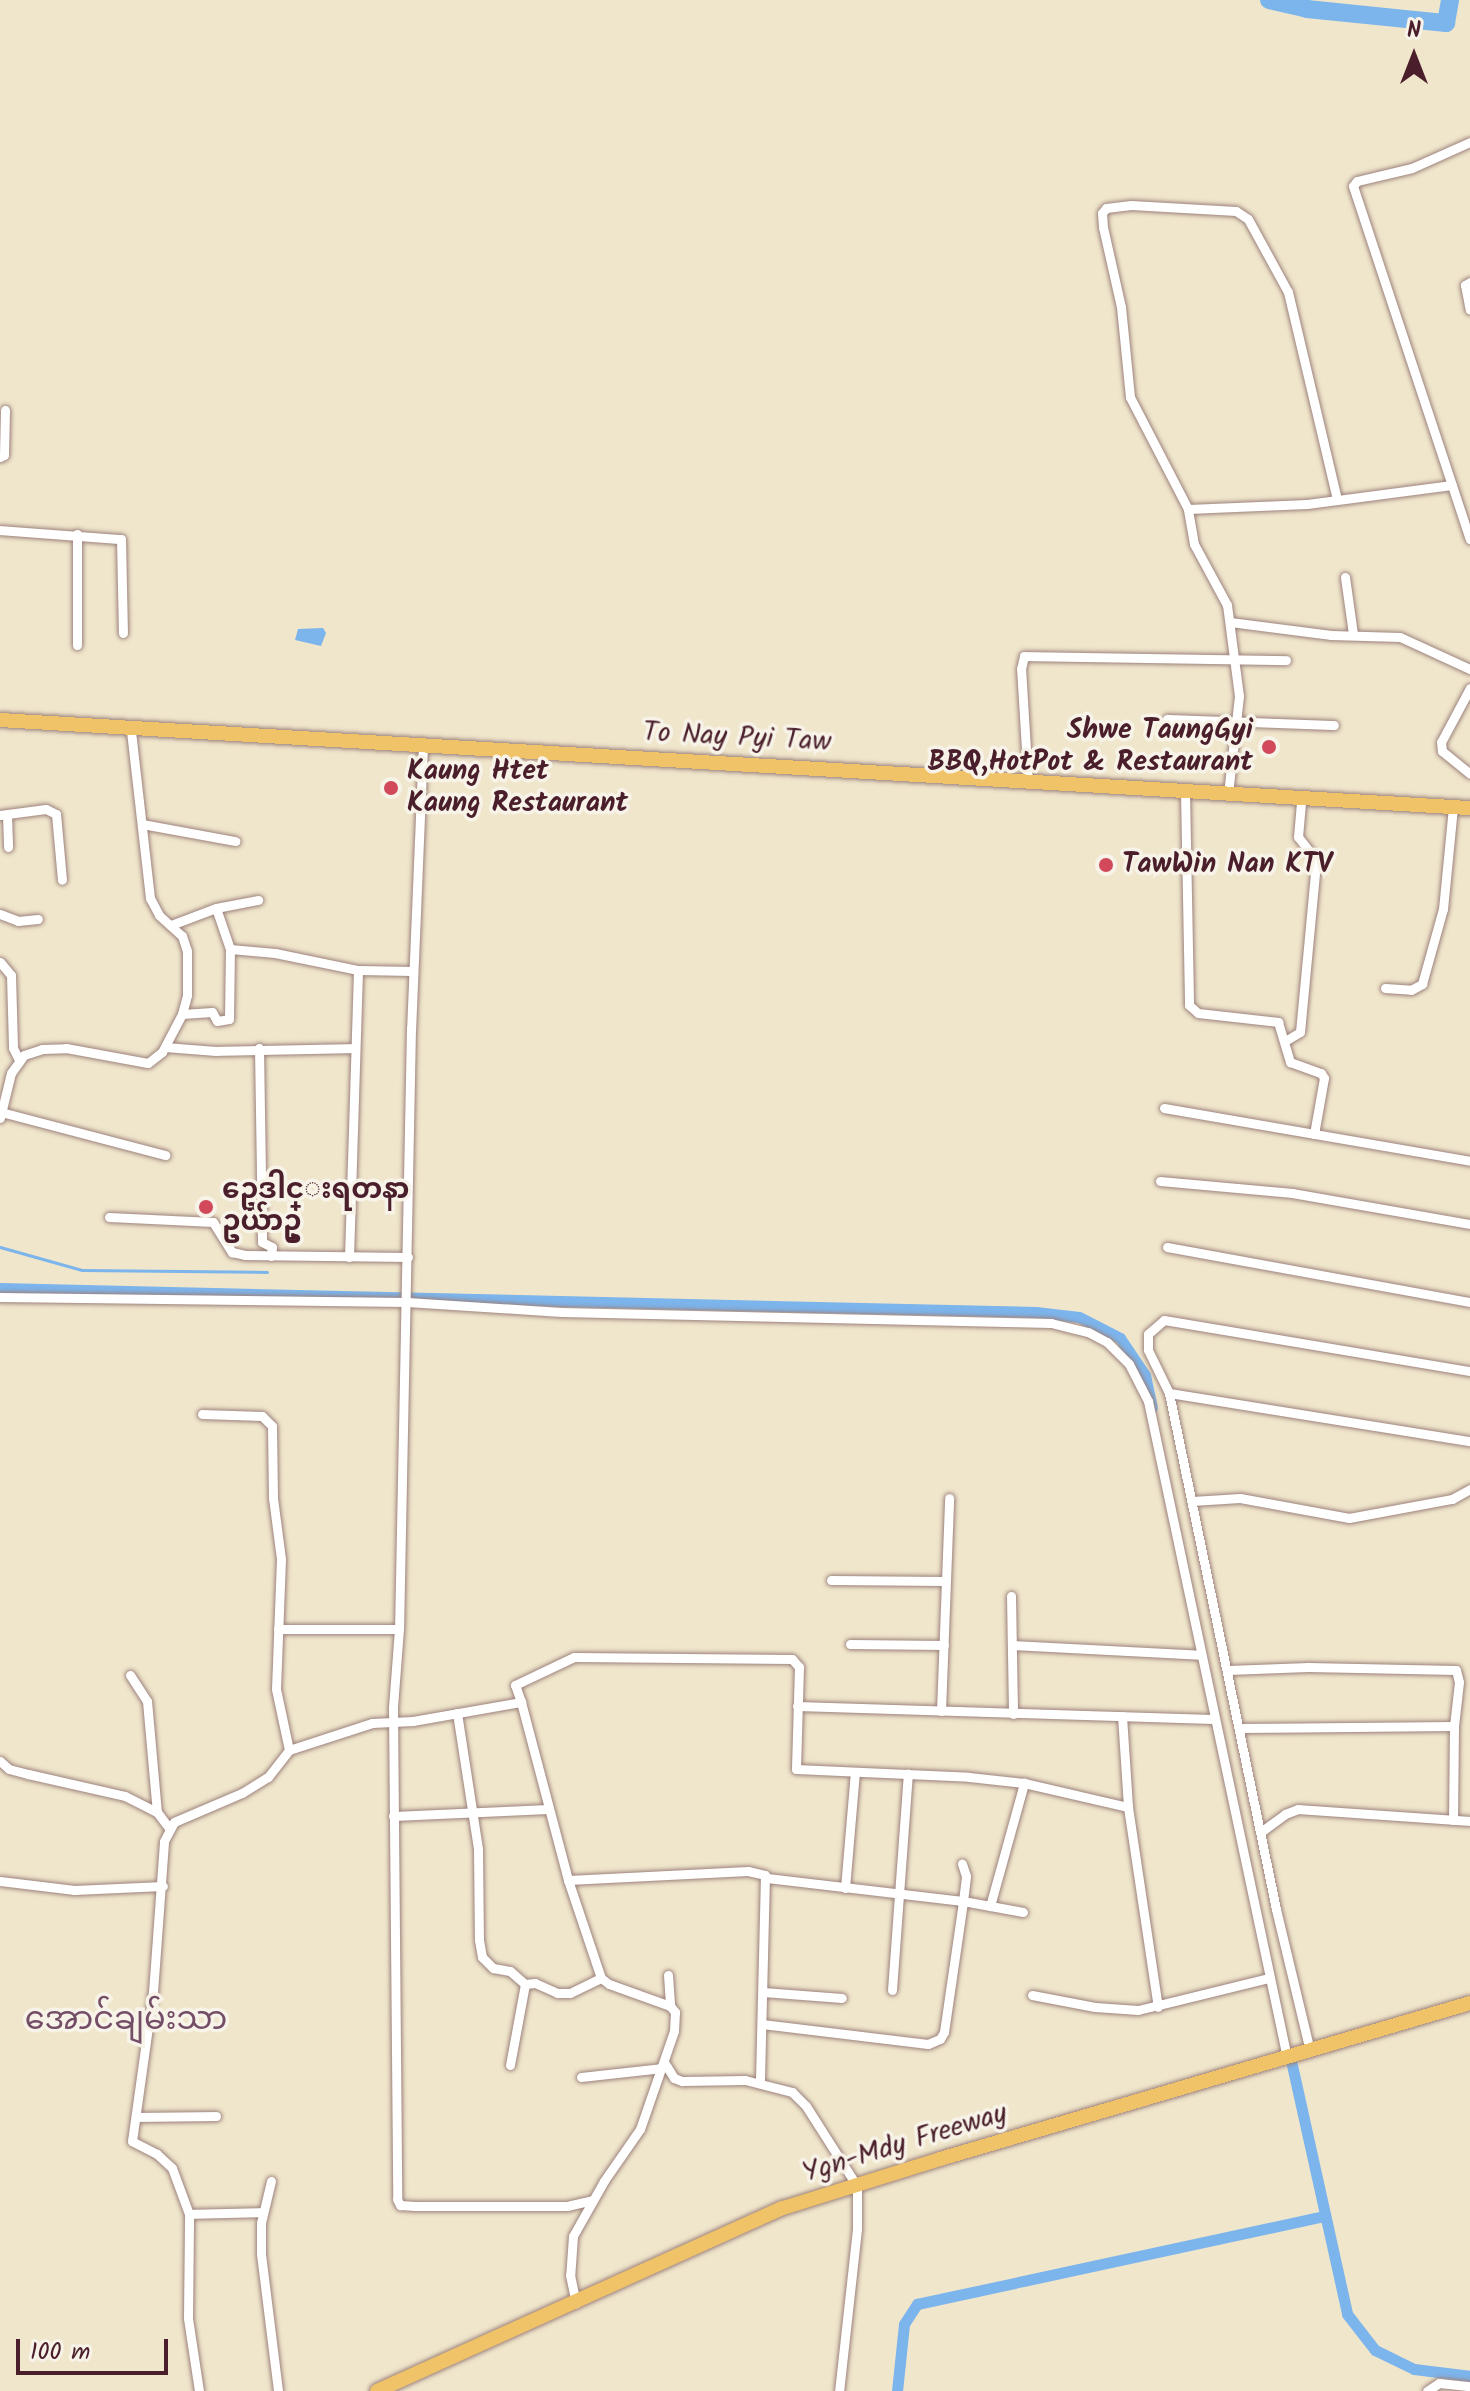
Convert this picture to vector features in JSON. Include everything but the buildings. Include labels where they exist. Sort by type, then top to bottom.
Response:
[{"type":"main road","name":"To Nay Pyi Taw","points":[[0,720],[1470,808]]},
{"type":"main road","name":"Ygn-Mdy Freeway","points":[[377,2391],[742,2225],[857,2186],[1470,2003]]},
{"type":"street","points":[[1470,142],[1412,168],[1357,181],[1353,186],[1452,485],[1465,510],[1470,539]]},
{"type":"street","points":[[1228,794],[1238,721],[1227,605],[1194,544],[1188,509],[1130,397],[1121,307],[1103,227],[1102,213],[1106,208],[1131,205],[1236,211],[1248,219],[1288,292],[1337,499]]},
{"type":"street","points":[[1470,282],[1465,285],[1470,310]]},
{"type":"street","points":[[0,457],[4,455],[5,410]]},
{"type":"street","points":[[1188,509],[1307,504],[1452,485]]},
{"type":"street","points":[[0,530],[121,539],[123,633]]},
{"type":"street","points":[[77,534],[77,645]]},
{"type":"street","points":[[1345,577],[1353,634]]},
{"type":"street","points":[[1230,622],[1400,637],[1470,669]]},
{"type":"street","points":[[1028,782],[1021,669],[1024,656],[1138,655],[1286,660]]},
{"type":"street","points":[[1470,688],[1441,742],[1442,751],[1470,774]]},
{"type":"street","points":[[1167,719],[1334,725]]},
{"type":"street","points":[[131,730],[150,898],[159,915],[182,936],[187,951],[187,995],[182,1014],[156,1059],[140,1064],[66,1048],[31,1052],[19,1060],[10,1079],[1,1115],[165,1155]]},
{"type":"street","points":[[423,745],[413,971],[408,1290],[393,1816],[397,2202],[415,2206],[567,2206],[592,2200]]},
{"type":"street","points":[[1185,792],[1189,1005],[1198,1013],[1278,1022],[1290,1062],[1321,1073],[1324,1078],[1314,1134]]},
{"type":"street","points":[[1285,1041],[1300,1032],[1315,872],[1313,856],[1298,837],[1301,799]]},
{"type":"street","points":[[1385,988],[1411,990],[1422,984],[1443,909],[1453,807]]},
{"type":"street","points":[[8,847],[4,815],[46,809],[56,814],[62,880]]},
{"type":"street","points":[[142,824],[235,841]]},
{"type":"street","points":[[171,925],[216,908],[258,900]]},
{"type":"street","points":[[182,1014],[212,1012],[217,1021],[228,1020],[230,949],[216,908]]},
{"type":"street","points":[[0,914],[18,921],[38,919]]},
{"type":"street","points":[[230,949],[295,957],[358,970],[413,971]]},
{"type":"street","points":[[0,962],[11,975],[13,1048],[19,1060]]},
{"type":"street","points":[[349,1257],[358,970]]},
{"type":"street","points":[[165,1047],[216,1051],[354,1048]]},
{"type":"street","points":[[259,1048],[262,1242],[270,1244],[271,1256]]},
{"type":"street","points":[[0,1072],[10,1079]]},
{"type":"street","points":[[1164,1108],[1470,1161]]},
{"type":"street","points":[[1160,1181],[1292,1193],[1470,1224]]},
{"type":"street","points":[[109,1217],[213,1222],[220,1228],[232,1252],[271,1256],[408,1257]]},
{"type":"street","points":[[1167,1247],[1470,1302]]},
{"type":"street","points":[[0,1297],[407,1302],[561,1312],[1051,1323],[1088,1332],[1118,1351],[1141,1382],[1148,1401],[1287,2058]]},
{"type":"street","points":[[1310,2051],[1276,1909],[1169,1393],[1146,1342],[1158,1321],[1180,1322],[1470,1371]]},
{"type":"street","points":[[1169,1393],[1470,1441]]},
{"type":"street","points":[[202,1414],[262,1416],[272,1426],[273,1498],[281,1559],[277,1703],[289,1750]]},
{"type":"street","points":[[1192,1501],[1240,1498],[1349,1518],[1452,1499],[1470,1489]]},
{"type":"street","points":[[941,1711],[949,1498]]},
{"type":"street","points":[[831,1580],[945,1581]]},
{"type":"street","points":[[1011,1596],[1013,1714]]},
{"type":"street","points":[[278,1629],[399,1629]]},
{"type":"street","points":[[850,1644],[944,1645]]},
{"type":"street","points":[[1012,1645],[1200,1655]]},
{"type":"street","points":[[670,2006],[609,1984],[601,1978],[568,1880],[515,1685],[566,1659],[635,1656],[795,1659],[799,1667],[795,1768],[1024,1783],[1128,1807]]},
{"type":"street","points":[[1228,1670],[1453,1669],[1458,1672],[1453,1820]]},
{"type":"street","points":[[130,1675],[147,1701],[157,1812]]},
{"type":"street","points":[[199,2391],[188,2318],[189,2214],[172,2168],[157,2154],[132,2141],[138,2117],[163,1886],[164,1841],[169,1828],[268,1777],[289,1750],[355,1727],[521,1702]]},
{"type":"street","points":[[797,1706],[1213,1719]]},
{"type":"street","points":[[457,1713],[474,1815],[480,1949],[493,1968],[510,1971],[525,1984]]},
{"type":"street","points":[[1122,1716],[1128,1807],[1158,2007]]},
{"type":"street","points":[[1239,1728],[1454,1726]]},
{"type":"street","points":[[0,1761],[9,1769],[125,1796],[157,1812],[169,1828]]},
{"type":"street","points":[[845,1888],[855,1772]]},
{"type":"street","points":[[892,1990],[908,1774]]},
{"type":"street","points":[[990,1906],[1024,1783]]},
{"type":"street","points":[[393,1816],[474,1815],[549,1809]]},
{"type":"street","points":[[1262,1831],[1285,1814],[1298,1809],[1470,1821]]},
{"type":"street","points":[[762,2024],[928,2044],[940,2039],[944,2032],[963,1901],[966,1876],[962,1864]]},
{"type":"street","points":[[568,1880],[763,1872],[767,1878],[760,2082]]},
{"type":"street","points":[[767,1878],[963,1901],[1023,1912]]},
{"type":"street","points":[[0,1881],[74,1890],[163,1886]]},
{"type":"street","points":[[576,2303],[570,2246],[592,2200],[640,2129],[676,2017],[670,2006],[668,1975]]},
{"type":"street","points":[[525,1984],[529,1981],[563,1994],[601,1978]]},
{"type":"street","points":[[1032,1995],[1095,2007],[1158,2007],[1268,1978]]},
{"type":"street","points":[[510,2065],[525,1984]]},
{"type":"street","points":[[763,1992],[842,1998]]},
{"type":"street","points":[[581,2077],[663,2065]]},
{"type":"street","points":[[663,2065],[674,2078],[682,2081],[760,2082],[780,2087],[801,2100],[857,2186],[857,2229],[839,2391]]},
{"type":"street","points":[[138,2117],[216,2116]]},
{"type":"street","points":[[271,2181],[263,2212],[262,2269],[278,2391]]},
{"type":"street","points":[[189,2214],[263,2212]]},
{"type":"street","points":[[1427,2391],[1439,2383],[1470,2386]]},
{"type":"water","points":[[323,628],[326,633],[321,646],[295,640],[298,629]]},
{"type":"waterway","points":[[1269,0],[1307,9],[1446,23],[1450,0]]},
{"type":"waterway","points":[[0,1247],[82,1270],[267,1272]]},
{"type":"waterway","points":[[0,1288],[1036,1312],[1079,1317],[1120,1338],[1145,1375],[1152,1407]]},
{"type":"waterway","points":[[1292,2065],[1347,2314],[1375,2350],[1414,2369],[1470,2376]]},
{"type":"waterway","points":[[897,2391],[904,2324],[917,2304],[1325,2216]]},
{"type":"place","name":"Shwe TaungGyi BBQ,HotPot & Restaurant","points":[[1269,747]]},
{"type":"place","name":"Kaung Htet Kaung Restaurant","points":[[391,788]]},
{"type":"place","name":"TawWin Nan KTV","points":[[1106,865]]},
{"type":"place","name":"ဥေဒါင္းရတနာ ဥယ်ာဥ္","points":[[206,1207]]},
{"type":"district","name":"အောင်ချမ်းသာ","points":[[126,2021]]}]
